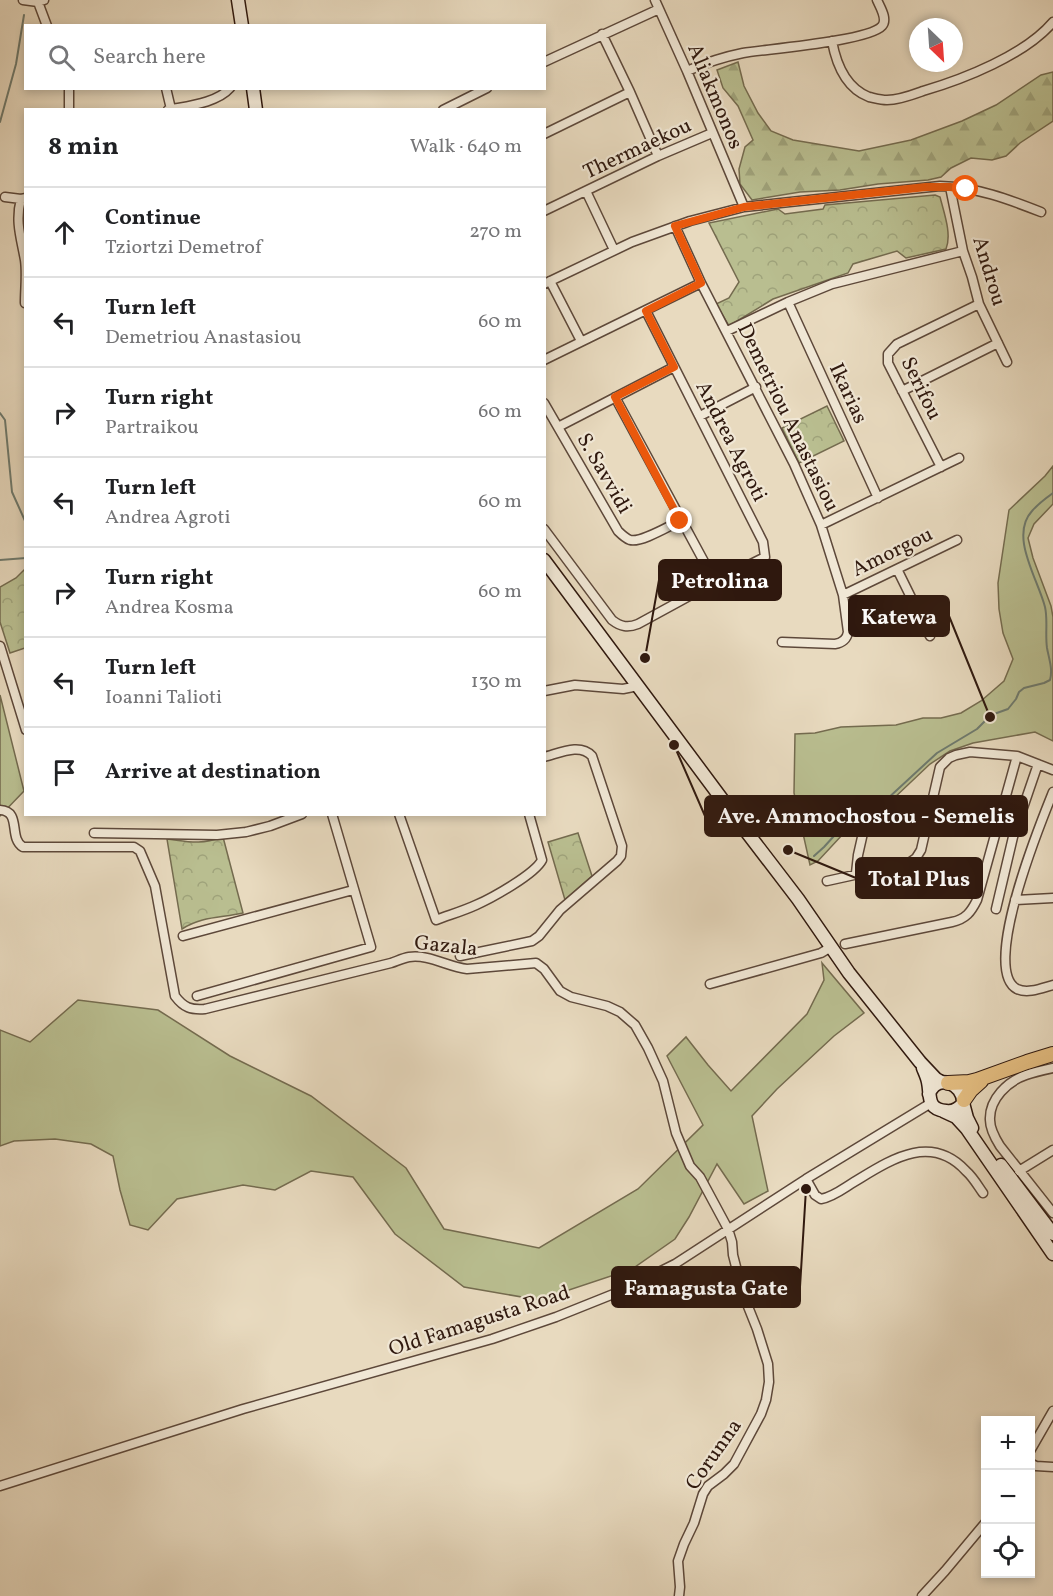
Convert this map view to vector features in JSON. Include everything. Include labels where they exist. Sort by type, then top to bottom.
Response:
[{"type":"main road","points":[[238,0],[242,24]]},
{"type":"main road","points":[[253,90],[256,108]]},
{"type":"main road","points":[[546,563],[798,899],[849,973],[936,1079],[960,1090],[967,1118],[978,1137],[1053,1234]]},
{"type":"main road","points":[[930,1099],[932,1087],[944,1082],[969,1082],[985,1078],[1053,1054]]},
{"type":"main road","points":[[920,1062],[927,1079],[930,1099],[938,1109],[956,1117],[967,1129],[1053,1254]]},
{"type":"main road","points":[[943,1111],[954,1111],[971,1090],[985,1078]]},
{"type":"street","points":[[24,0],[41,1],[47,24]]},
{"type":"street","name":"Aliakmonos","points":[[655,0],[744,207]]},
{"type":"street","points":[[687,71],[729,56],[832,41],[873,31],[884,24],[884,15],[877,0]]},
{"type":"street","points":[[546,61],[658,9]]},
{"type":"street","points":[[832,41],[838,65],[854,87],[868,96],[887,100],[933,88],[982,69],[1022,47],[1053,22]]},
{"type":"street","points":[[602,34],[658,156]]},
{"type":"street","points":[[69,90],[69,108]]},
{"type":"street","points":[[166,90],[170,108]]},
{"type":"street","points":[[174,108],[214,99],[228,90]]},
{"type":"street","points":[[447,108],[483,90]]},
{"type":"street","points":[[546,133],[630,92]]},
{"type":"street","name":"Thermaekou","points":[[546,210],[658,156],[712,133]]},
{"type":"street","points":[[581,341],[548,282],[632,242],[675,226],[744,207],[926,187],[950,187],[996,195],[1041,212]]},
{"type":"street","name":"Androu","points":[[950,187],[963,251],[979,304],[1007,362]]},
{"type":"street","points":[[586,191],[614,250]]},
{"type":"street","points":[[5,197],[23,198],[18,220],[24,258]]},
{"type":"street","name":"Demetriou Anastasiou","points":[[675,226],[701,283],[796,467],[821,525],[843,595],[848,632],[843,641],[836,644],[782,642]]},
{"type":"street","points":[[727,331],[818,289],[963,251]]},
{"type":"street","points":[[546,359],[701,283]]},
{"type":"street","name":"Ikarias","points":[[788,303],[878,498]]},
{"type":"street","name":"Serifou","points":[[941,466],[887,357],[889,351],[897,344],[979,304]]},
{"type":"street","name":"Andrea Agroti","points":[[646,311],[763,542],[765,557],[715,582]]},
{"type":"street","points":[[902,391],[998,343]]},
{"type":"street","points":[[558,427],[674,367]]},
{"type":"street","points":[[700,417],[756,387]]},
{"type":"street","points":[[546,532],[612,620],[622,626],[638,624],[715,582],[615,397]]},
{"type":"street","name":"S. Savvidi","points":[[546,406],[623,536],[640,540],[680,521]]},
{"type":"street","points":[[821,525],[959,458]]},
{"type":"street","name":"Amorgou","points":[[843,595],[957,540]]},
{"type":"street","points":[[897,569],[930,636]]},
{"type":"street","points":[[0,646],[24,724]]},
{"type":"street","points":[[546,690],[577,685],[623,689],[638,686]]},
{"type":"street","points":[[460,956],[532,941],[560,910],[621,856],[622,846],[592,756],[587,751],[572,749],[546,756]]},
{"type":"street","points":[[827,881],[909,863],[918,855],[940,767],[956,755],[970,752],[1017,756],[1053,770]]},
{"type":"street","points":[[845,944],[952,922],[970,914],[977,900],[1017,756]]},
{"type":"street","points":[[996,909],[1013,837],[1038,764]]},
{"type":"street","points":[[1053,792],[1039,826],[1015,900],[1006,950],[1008,980],[1016,989],[1030,991],[1053,985]]},
{"type":"street","name":"Gazala","points":[[0,810],[9,813],[16,841],[23,847],[134,847],[140,851],[141,858],[155,886],[176,996],[186,1008],[193,1010],[205,1009],[409,957],[421,957],[467,969],[536,963],[544,969],[560,991],[571,998],[607,1006],[620,1012],[634,1025],[648,1048],[663,1081],[676,1133],[690,1166],[700,1178],[728,1229]]},
{"type":"street","points":[[94,833],[217,835],[246,832],[297,816]]},
{"type":"street","points":[[197,996],[371,947],[333,816]]},
{"type":"street","points":[[400,816],[436,920],[488,899],[540,864],[542,860],[530,816]]},
{"type":"street","points":[[856,873],[866,824]]},
{"type":"street","points":[[183,936],[353,890]]},
{"type":"street","points":[[1015,900],[1053,898]]},
{"type":"street","points":[[710,984],[820,953],[831,947]]},
{"type":"street","points":[[1053,1068],[1018,1078],[1003,1089],[992,1108],[990,1120],[993,1135],[1000,1146],[1053,1213]]},
{"type":"street","name":"Old Famagusta Road","points":[[0,1486],[243,1410],[492,1340],[621,1291],[675,1264],[930,1099]]},
{"type":"street","points":[[1019,1171],[1053,1150]]},
{"type":"street","points":[[806,1179],[814,1195],[821,1199],[834,1194],[900,1156],[928,1152],[941,1154],[960,1164],[983,1193]]},
{"type":"street","name":"Corunna","points":[[679,1596],[678,1561],[703,1494],[708,1486],[734,1464],[761,1414],[769,1382],[768,1364],[743,1294],[728,1229]]},
{"type":"street","points":[[1035,1442],[1053,1411]]},
{"type":"street","points":[[1035,1465],[1053,1467]]},
{"type":"street","points":[[922,1596],[984,1524]]},
{"type":"green space","points":[[738,62],[744,86],[758,113],[771,131],[793,140],[859,151],[911,140],[962,121],[996,105],[1041,75],[1053,72],[1053,121],[1020,143],[1006,156],[992,160],[971,158],[951,168],[941,177],[840,190],[800,192],[752,200],[740,184],[739,169],[745,147],[753,140],[738,106],[723,88],[717,70]]},
{"type":"green space","points":[[935,195],[940,197],[947,223],[946,249],[906,258],[897,251],[853,264],[848,273],[773,299],[729,326],[716,304],[729,298],[739,282],[709,223],[778,209],[785,214],[823,209],[825,205]]},
{"type":"green space","points":[[827,406],[844,441],[799,463],[782,428]]},
{"type":"green space","points":[[1053,466],[1053,504],[1034,524],[1028,538],[1053,617],[1053,741],[1035,732],[973,743],[950,751],[930,764],[892,800],[871,815],[857,819],[818,861],[810,865],[794,793],[795,734],[815,733],[841,727],[896,725],[923,718],[941,718],[961,713],[981,701],[1004,681],[1013,659],[1003,633],[998,583],[1009,510]]},
{"type":"green space","points":[[24,570],[24,648],[10,653],[0,622],[0,587],[16,578]]},
{"type":"green space","points":[[0,695],[24,791],[0,816]]},
{"type":"green space","points":[[578,833],[592,876],[565,900],[548,842]]},
{"type":"green space","points":[[223,837],[243,913],[204,920],[182,929],[167,839],[201,842]]},
{"type":"green space","points":[[822,963],[864,1013],[834,1036],[777,1089],[752,1116],[768,1191],[744,1204],[717,1164],[675,1239],[632,1269],[539,1300],[464,1287],[395,1234],[353,1177],[311,1171],[275,1190],[243,1185],[177,1199],[148,1230],[130,1225],[113,1156],[91,1144],[55,1139],[14,1141],[0,1146],[0,1030],[30,1042],[78,1000],[158,1010],[230,1056],[311,1096],[406,1168],[444,1229],[539,1248],[638,1189],[703,1125],[667,1056],[686,1037],[731,1091],[807,1014],[824,980]]},
{"type":"waterway","points":[[0,122],[16,64],[24,15]]},
{"type":"waterway","points":[[0,413],[5,420],[12,492],[24,519]]},
{"type":"waterway","points":[[814,856],[853,815],[885,801],[937,753],[977,729],[994,714],[1008,709],[1024,688],[1050,680],[1051,668],[1046,643],[1045,607],[1027,558],[1023,533],[1032,511],[1053,493]]},
{"type":"waterway","points":[[0,560],[24,558]]},
{"type":"place","name":"Petrolina","points":[[645,658]]},
{"type":"place","name":"Katewa","points":[[990,717]]},
{"type":"place","name":"Ave. Ammochostou - Semelis","points":[[674,745]]},
{"type":"place","name":"Total Plus","points":[[788,850]]},
{"type":"place","name":"Famagusta Gate","points":[[806,1189]]},
{"type":"route","points":[[680,521],[615,397],[674,367],[646,311],[701,283],[675,226],[744,207],[926,187],[966,189]]}]
